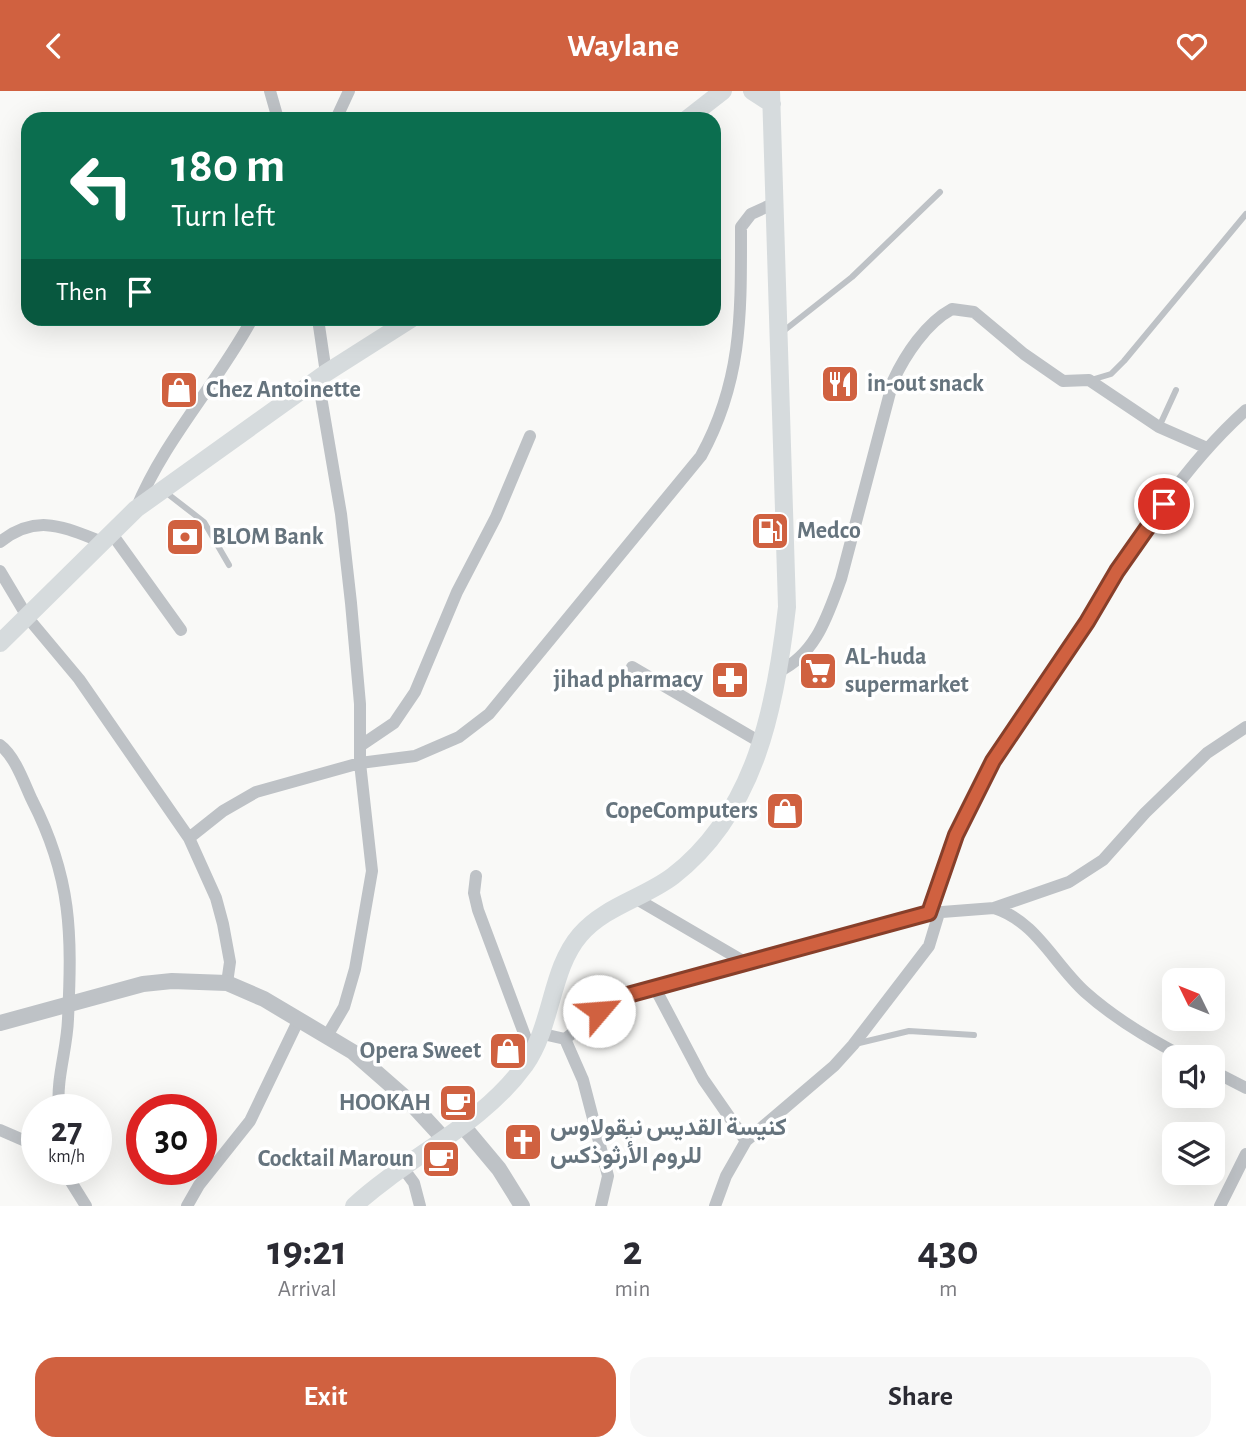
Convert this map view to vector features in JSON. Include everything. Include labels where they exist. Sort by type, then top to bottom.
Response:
[{"type":"main road","points":[[354,1206],[463,1126],[510,1081],[543,1034],[559,975],[579,936],[607,912],[689,864],[721,829],[745,788],[761,742],[778,672],[788,579],[772,97],[752,91]]},
{"type":"main road","points":[[697,112],[724,92]]},
{"type":"main road","points":[[0,643],[136,509],[322,376],[400,326]]},
{"type":"street","points":[[270,91],[276,112]]},
{"type":"street","points":[[339,112],[349,91]]},
{"type":"street","points":[[189,838],[223,811],[256,792],[360,762],[415,756],[459,737],[489,714],[692,468],[715,429],[733,380],[739,329],[741,227],[751,214],[775,203]]},
{"type":"street","points":[[778,672],[797,663],[808,652],[831,608],[893,381],[900,366],[934,321],[952,309],[974,312],[1063,381],[1089,380],[1159,427],[1208,447]]},
{"type":"street","points":[[136,509],[157,465],[221,372],[248,326]]},
{"type":"street","points":[[318,326],[322,376],[349,577],[360,704],[360,762],[372,871],[355,969],[344,1007],[327,1036]]},
{"type":"street","points":[[715,1206],[726,1176],[746,1141],[834,1066],[929,946],[934,913],[956,835],[1003,745],[1087,622],[1133,547],[1208,447],[1246,410]]},
{"type":"street","points":[[360,746],[394,723],[415,692],[457,592],[496,517],[530,436]]},
{"type":"street","points":[[0,542],[32,524],[63,527],[107,538],[181,630]]},
{"type":"street","points":[[0,571],[28,618],[79,679],[189,838],[216,898],[223,924],[230,962],[227,983]]},
{"type":"street","points":[[632,667],[761,742]]},
{"type":"street","points":[[565,1039],[617,999],[934,913],[994,908],[1046,892],[1095,867],[1207,753],[1246,727]]},
{"type":"street","points":[[0,745],[17,769],[48,832],[62,875],[72,944],[68,1021],[57,1082],[58,1094]]},
{"type":"street","points":[[476,876],[474,893],[478,910],[531,1052]]},
{"type":"street","points":[[635,898],[748,964]]},
{"type":"street","points":[[994,908],[1006,912],[1035,935],[1083,990],[1111,1013],[1164,1045]]},
{"type":"street","points":[[0,1023],[143,983],[227,983],[299,1019],[379,1073],[444,1139]]},
{"type":"street","points":[[656,990],[703,1079],[746,1141]]},
{"type":"street","points":[[187,1206],[199,1185],[250,1121],[299,1019]]},
{"type":"street","points":[[543,1034],[565,1039]]},
{"type":"street","points":[[565,1039],[583,1080],[608,1176],[601,1206]]},
{"type":"street","points":[[1225,1078],[1246,1088]]},
{"type":"street","points":[[463,1126],[492,1159],[522,1206]]},
{"type":"street","points":[[0,1130],[21,1139]]},
{"type":"street","points":[[1220,1206],[1246,1154]]},
{"type":"street","points":[[403,1168],[414,1183],[420,1206]]},
{"type":"street","points":[[73,1185],[86,1206]]},
{"type":"lane","points":[[779,334],[852,277],[940,192]]},
{"type":"lane","points":[[1089,380],[1111,374],[1124,361],[1246,214]]},
{"type":"lane","points":[[1159,427],[1176,390]]},
{"type":"lane","points":[[163,490],[204,521],[229,565]]},
{"type":"lane","points":[[853,1045],[909,1031],[974,1035]]},
{"type":"place","name":"in-out snack","points":[[840,384]]},
{"type":"place","name":"Chez Antoinette","points":[[179,390]]},
{"type":"place","name":"Medco","points":[[770,531]]},
{"type":"place","name":"BLOM Bank","points":[[185,537]]},
{"type":"place","name":"AL-huda supermarket","points":[[818,671]]},
{"type":"place","name":"jihad pharmacy","points":[[730,680]]},
{"type":"place","name":"CopeComputers","points":[[785,811]]},
{"type":"place","name":"Opera Sweet","points":[[508,1051]]},
{"type":"place","name":"HOOKAH","points":[[458,1103]]},
{"type":"place","name":"كنيسة القديس نيقولاوس للروم الأرثوذكس","points":[[523,1142]]},
{"type":"place","name":"Cocktail Maroun","points":[[441,1159]]},
{"type":"route","points":[[599,1011],[617,999],[634,993],[656,990],[929,913],[956,835],[993,761],[1164,504]]}]
